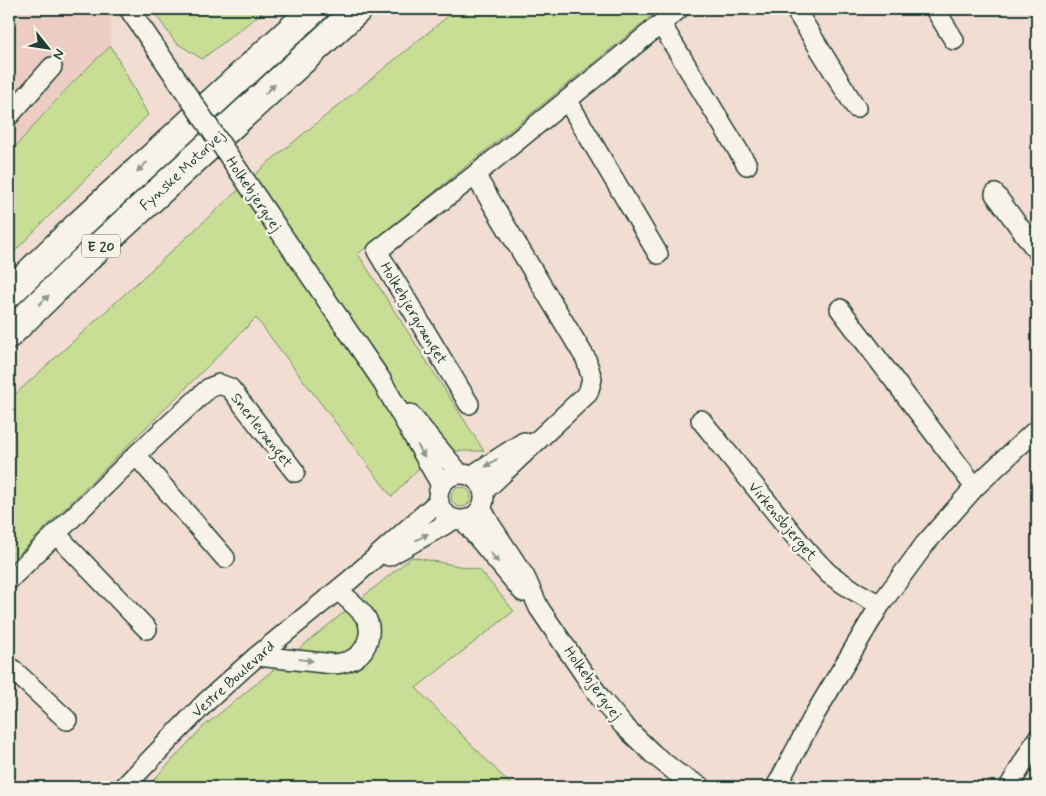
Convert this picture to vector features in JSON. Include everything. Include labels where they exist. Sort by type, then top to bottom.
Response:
[{"type":"highway","name":"Fynske Motorvej","points":[[9,293],[77,227],[314,9]]},
{"type":"highway","name":"Fynske Motorvej","points":[[9,334],[97,249],[358,9]]},
{"type":"street","name":"Holkebjergvej","points":[[129,9],[380,378],[440,493]]},
{"type":"street","name":"Holkebjergvænget","points":[[469,404],[377,251],[475,175],[679,9]]},
{"type":"street","points":[[795,9],[856,108]]},
{"type":"street","points":[[935,9],[954,40]]},
{"type":"street","points":[[661,24],[747,165]]},
{"type":"street","points":[[9,116],[52,67]]},
{"type":"street","points":[[567,100],[658,254]]},
{"type":"street","points":[[475,175],[586,359],[592,379],[588,393],[561,418],[482,500],[470,518],[459,519],[444,512],[440,493],[446,479],[452,475],[466,475],[561,418]]},
{"type":"street","points":[[995,194],[1037,251]]},
{"type":"street","points":[[840,309],[975,487]]},
{"type":"street","name":"Holkebjergvej","points":[[380,378],[466,475]]},
{"type":"street","name":"Snerlevænget","points":[[9,580],[136,454],[209,388],[220,384],[230,388],[295,472]]},
{"type":"street","name":"Virkensbjerget","points":[[701,420],[806,550],[829,574],[880,605]]},
{"type":"street","points":[[776,787],[815,714],[880,605],[925,544],[975,487],[1037,429]]},
{"type":"street","points":[[136,454],[225,558]]},
{"type":"street","points":[[466,475],[481,485],[482,500]]},
{"type":"street","name":"Vestre Boulevard","points":[[124,787],[199,709],[257,656],[344,585],[440,493]]},
{"type":"street","name":"Holkebjergvej","points":[[482,500],[490,524],[525,577],[539,608],[601,699],[623,725],[653,754],[701,787]]},
{"type":"street","name":"Holkebjergvej","points":[[459,519],[517,586],[539,608]]},
{"type":"street","name":"Vestre Boulevard","points":[[344,585],[404,547],[459,519]]},
{"type":"street","points":[[56,534],[148,629]]},
{"type":"street","points":[[257,656],[334,664],[346,662],[358,656],[366,644],[370,630],[366,618],[344,585]]},
{"type":"street","points":[[9,666],[67,720]]},
{"type":"street","points":[[1009,787],[1037,739]]},
{"type":"shaded area","points":[[9,9],[114,9],[111,12],[111,46],[60,94],[9,154]]},
{"type":"green space","points":[[152,9],[267,9],[202,59],[175,42]]},
{"type":"green space","points":[[457,9],[660,9],[358,254],[484,451],[452,451],[418,469],[392,497],[256,318],[9,564],[9,400],[270,161]]},
{"type":"green space","points":[[111,46],[148,115],[9,257],[9,154],[71,85]]},
{"type":"green space","points":[[457,487],[465,487],[471,493],[471,501],[465,507],[457,507],[451,501],[451,493]]},
{"type":"green space","points":[[412,557],[480,570],[514,611],[416,688],[513,787],[147,787],[203,727]]}]
